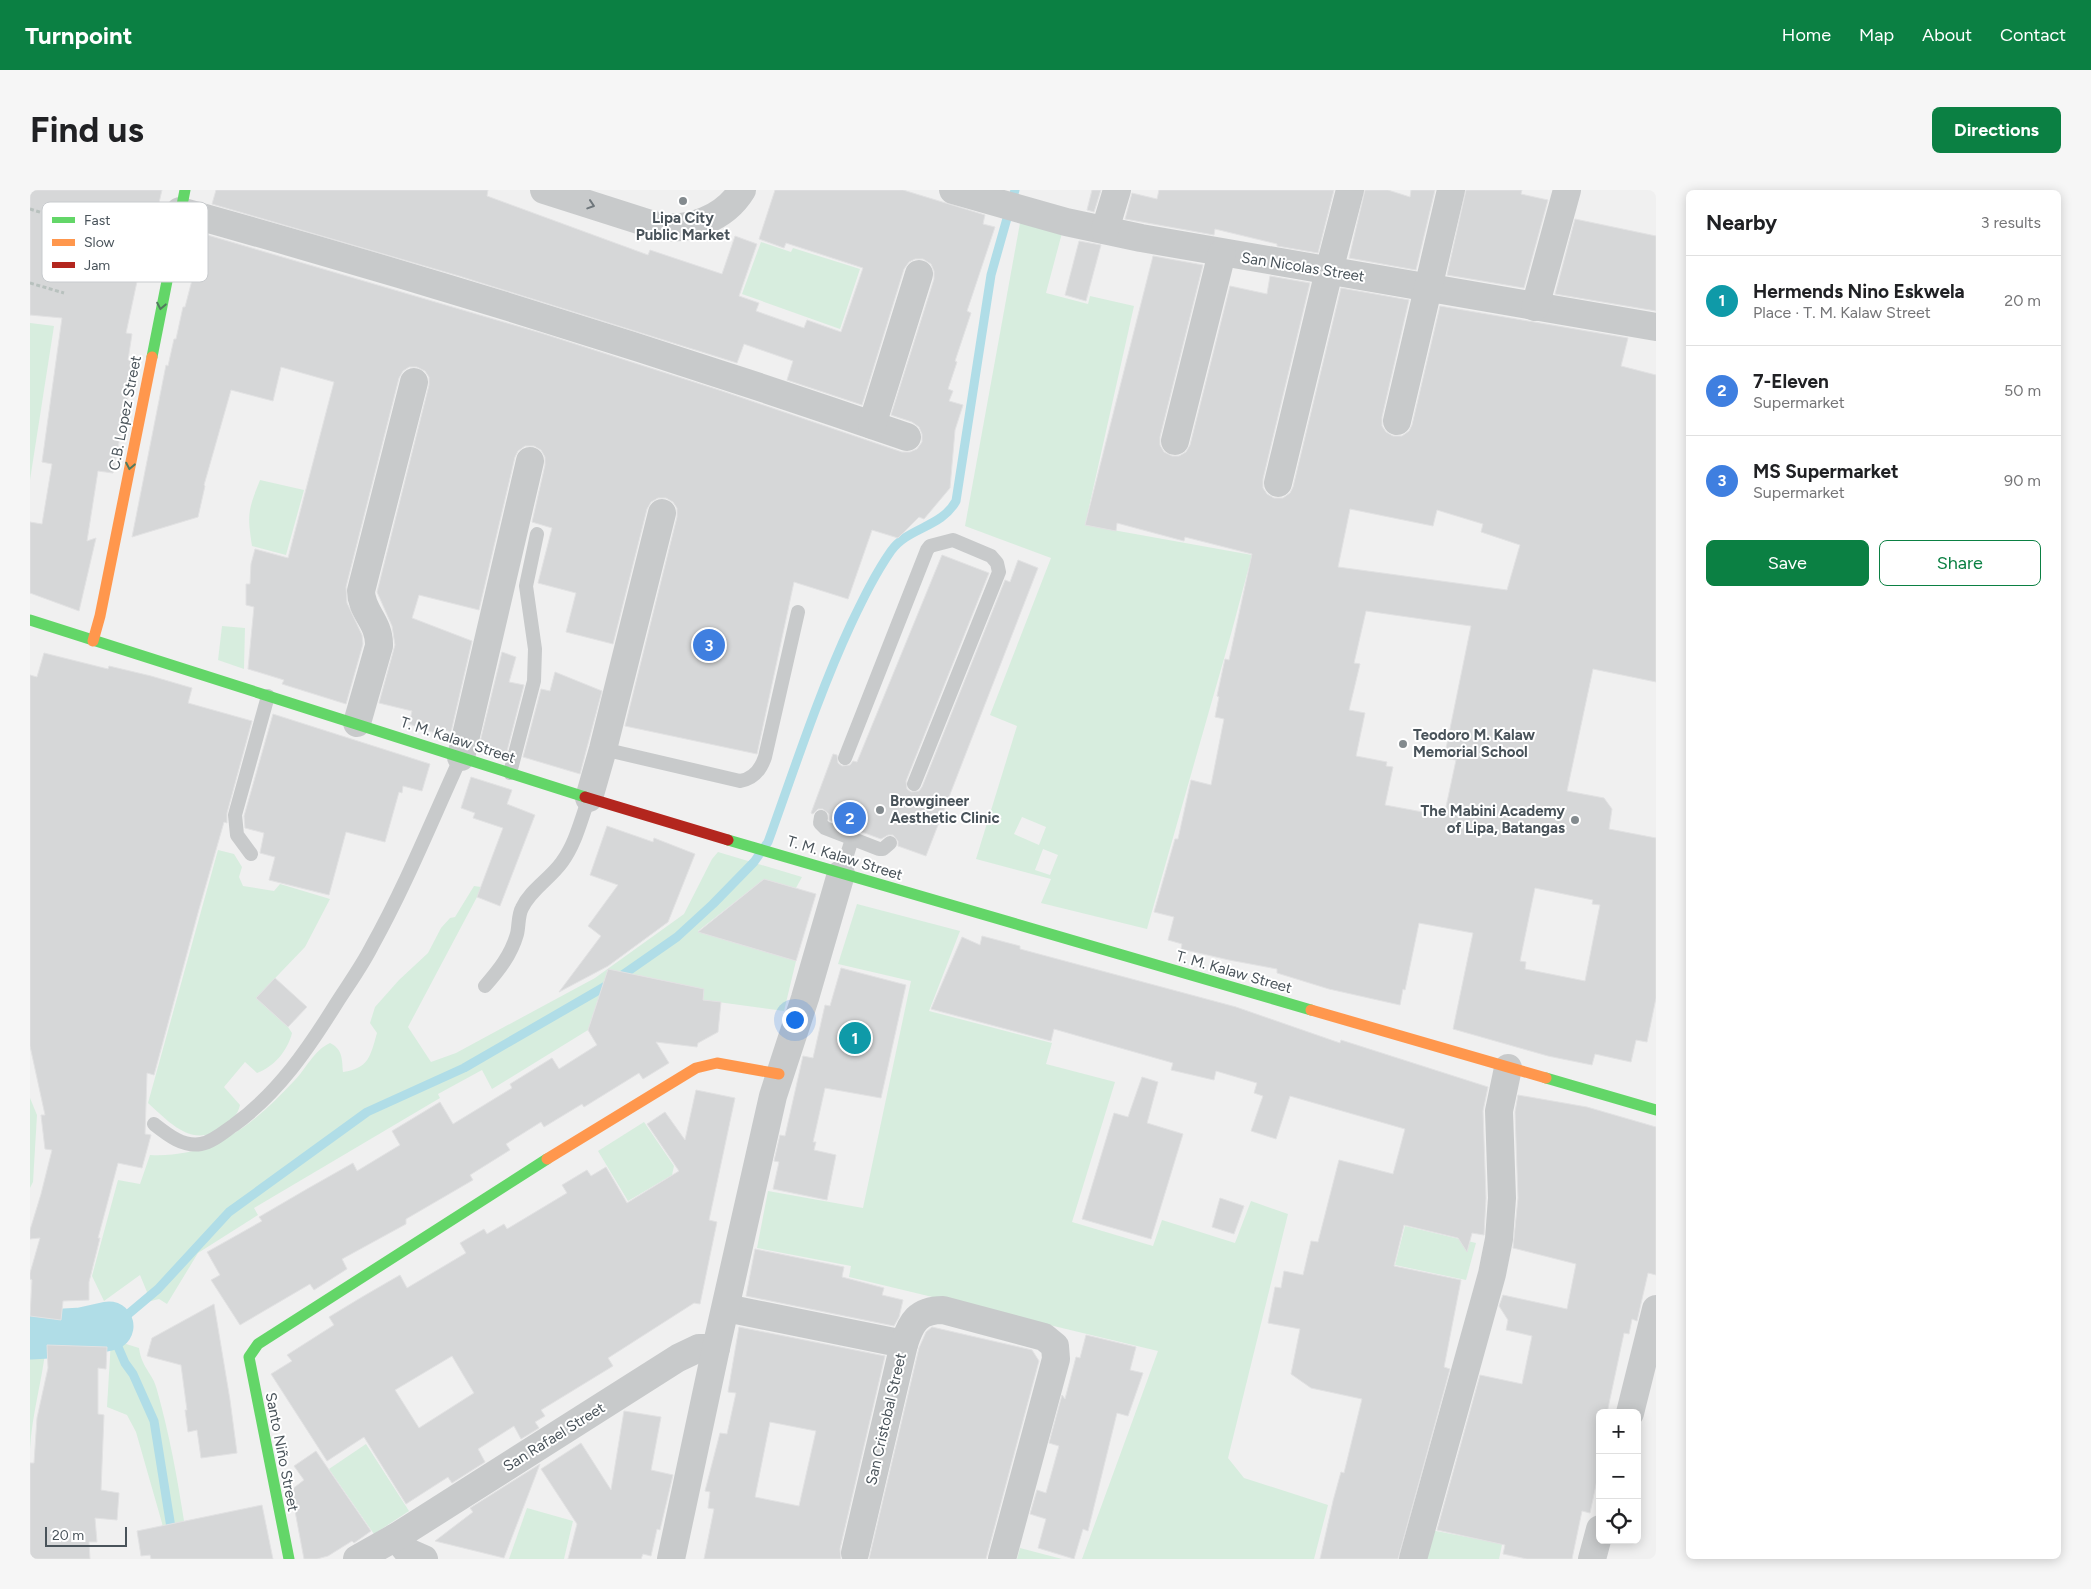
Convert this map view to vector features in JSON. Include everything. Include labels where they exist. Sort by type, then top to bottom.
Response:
[{"type":"street","points":[[544,190],[657,226],[669,228],[694,225],[715,215],[733,203],[742,190]]},
{"type":"street","name":"San Nicolas Street","points":[[953,190],[1028,212],[1105,230],[1222,253],[1656,327]]},
{"type":"street","points":[[1105,230],[1117,190]]},
{"type":"street","points":[[1278,483],[1350,190]]},
{"type":"street","points":[[1397,421],[1451,190]]},
{"type":"street","points":[[1535,307],[1567,190]]},
{"type":"street","points":[[208,210],[295,243],[692,364],[907,437]]},
{"type":"street","points":[[1176,441],[1222,253]]},
{"type":"street","points":[[872,424],[919,274]]},
{"type":"street","name":"C.B. Lopez Street","points":[[93,641],[100,616],[167,282]]},
{"type":"street","points":[[357,723],[379,646],[380,636],[377,626],[361,599],[361,591],[414,382]]},
{"type":"street","points":[[461,757],[530,461]]},
{"type":"street","points":[[589,798],[662,513]]},
{"type":"street","name":"T. M. Kalaw Street","points":[[30,620],[589,798],[841,874],[1656,1110]]},
{"type":"street","points":[[671,1559],[716,1348],[779,1074],[805,998],[841,874]]},
{"type":"street","name":"Santo Niño Street","points":[[289,1559],[249,1363],[253,1350],[266,1338],[406,1251],[490,1194],[696,1068],[718,1063],[779,1074]]},
{"type":"street","points":[[1413,1559],[1496,1257],[1502,1198],[1499,1111],[1508,1068]]},
{"type":"street","name":"San Cristobal Street","points":[[726,1308],[904,1344],[855,1553]]},
{"type":"street","points":[[1631,1409],[1656,1309]]},
{"type":"street","points":[[904,1344],[909,1329],[915,1320],[922,1314],[933,1310],[943,1310],[1044,1337],[1054,1346],[1056,1359],[1002,1559]]},
{"type":"street","name":"San Rafael Street","points":[[357,1559],[396,1537],[678,1358],[699,1348],[716,1348]]},
{"type":"street","points":[[396,1537],[408,1552],[424,1559]]},
{"type":"street","points":[[1592,1559],[1596,1544]]},
{"type":"lane","points":[[510,772],[535,672],[535,649],[526,586],[537,534]]},
{"type":"lane","points":[[845,758],[927,550],[930,546],[953,540],[991,556],[997,563],[999,572],[914,784]]},
{"type":"lane","points":[[603,748],[740,781],[752,777],[762,765],[765,757],[798,612]]},
{"type":"lane","points":[[251,854],[237,835],[235,815],[268,696]]},
{"type":"lane","points":[[154,1124],[171,1137],[188,1144],[203,1144],[217,1137],[244,1117],[290,1072],[312,1043],[372,947],[461,757]]},
{"type":"lane","points":[[485,986],[499,970],[511,951],[518,931],[520,910],[531,893],[562,863],[572,845],[589,798]]},
{"type":"lane","points":[[821,817],[822,827],[879,849],[888,846],[890,843]]},
{"type":"lane","points":[[841,874],[852,838]]},
{"type":"path","points":[[30,209],[42,213]]},
{"type":"path","points":[[30,282],[64,293]]},
{"type":"green space","points":[[1020,223],[1062,233],[1046,293],[1088,304],[1090,296],[1134,306],[1085,525],[1252,555],[1147,929],[1041,903],[1051,879],[976,859],[1017,726],[990,715],[1051,558],[965,526]],"holes":[[[1022,817],[1046,827],[1039,845],[1014,834]],[[1043,849],[1058,855],[1050,875],[1035,870]]]},
{"type":"green space","points":[[761,242],[791,252],[793,248],[860,269],[840,329],[742,294]]},
{"type":"green space","points":[[30,323],[54,326],[30,480]]},
{"type":"green space","points":[[260,480],[304,490],[286,555],[252,546],[249,526],[250,512]]},
{"type":"green space","points":[[222,626],[245,628],[244,669],[218,660]]},
{"type":"green space","points":[[218,850],[234,854],[242,867],[239,877],[243,886],[274,891],[280,884],[330,899],[305,947],[256,998],[288,1027],[292,1033],[284,1052],[269,1067],[257,1073],[245,1062],[224,1087],[240,1105],[236,1114],[230,1121],[213,1132],[193,1135],[174,1126],[148,1103]]},
{"type":"green space","points":[[718,852],[802,877],[796,888],[764,879],[698,931],[796,961],[784,1011],[703,1000],[704,989],[638,975],[597,1002],[588,1030],[492,1089],[482,1070],[438,1094],[440,1098],[254,1208],[258,1215],[198,1253],[167,1304],[159,1299],[147,1302],[120,1325],[120,1338],[123,1343],[139,1348],[140,1355],[157,1390],[172,1453],[190,1559],[168,1559],[162,1523],[136,1432],[127,1415],[107,1407],[111,1340],[106,1333],[74,1336],[46,1346],[30,1449],[30,1325],[75,1318],[86,1313],[96,1313],[106,1319],[118,1318],[136,1306],[147,1292],[140,1275],[104,1301],[92,1276],[118,1180],[140,1184],[150,1155],[193,1151],[212,1145],[230,1136],[263,1112],[294,1081],[319,1050],[330,1043],[340,1052],[343,1072],[358,1068],[363,1064],[370,1055],[377,1033],[370,1023],[375,1007],[399,980],[428,953],[441,928],[450,918],[455,917],[474,886],[481,887],[477,897],[408,1027],[431,1062],[456,1053],[595,978],[684,914],[712,859]]},
{"type":"green space","points":[[857,904],[960,931],[929,1011],[1052,1043],[1046,1064],[1115,1082],[1072,1222],[1153,1246],[1162,1220],[1235,1243],[1251,1201],[1288,1214],[1228,1458],[1244,1478],[1328,1505],[1314,1559],[1082,1559],[1158,1351],[849,1277],[851,1266],[757,1248],[768,1191],[863,1208],[911,981],[838,964]]},
{"type":"green space","points":[[30,1098],[37,1115],[33,1182],[30,1188]]},
{"type":"green space","points":[[644,1122],[674,1166],[672,1175],[628,1201],[598,1151]]},
{"type":"green space","points":[[1405,1226],[1476,1243],[1466,1280],[1395,1265]]},
{"type":"green space","points":[[366,1444],[409,1511],[374,1534],[329,1469]]},
{"type":"green space","points":[[527,1508],[573,1521],[564,1559],[509,1559]]},
{"type":"green space","points":[[1431,1530],[1482,1540],[1483,1536],[1503,1540],[1499,1559],[1419,1559]]},
{"type":"green space","points":[[1020,1548],[1062,1559],[1017,1559]]},
{"type":"building","points":[[30,190],[162,190],[159,202],[42,202],[42,282],[137,282],[126,333],[132,334],[128,360],[135,361],[113,473],[98,471],[87,541],[96,538],[79,611],[30,593],[30,522],[42,524],[52,464],[42,462],[62,318],[30,315]]},
{"type":"building","points":[[216,190],[488,190],[487,196],[648,255],[650,250],[722,274],[735,236],[757,244],[739,296],[759,303],[756,311],[804,328],[807,320],[841,332],[863,268],[786,243],[784,248],[759,239],[775,190],[903,190],[985,215],[983,224],[995,227],[967,311],[971,313],[948,389],[953,391],[949,401],[963,405],[955,430],[950,488],[924,519],[919,517],[898,538],[872,530],[848,599],[794,582],[757,754],[625,726],[677,517],[677,508],[673,502],[666,498],[658,498],[651,502],[647,509],[613,644],[566,632],[576,593],[538,583],[552,528],[532,522],[545,465],[545,457],[541,450],[534,446],[525,446],[518,451],[515,457],[479,610],[419,595],[412,618],[472,641],[451,732],[440,728],[438,734],[409,724],[412,711],[379,703],[395,645],[392,626],[377,592],[429,385],[429,377],[425,371],[417,367],[409,367],[403,371],[399,378],[346,587],[347,603],[362,635],[363,644],[346,704],[282,684],[284,680],[248,669],[254,607],[246,605],[246,584],[250,584],[251,564],[255,549],[288,558],[334,382],[281,367],[273,401],[231,390],[204,485],[198,517],[132,537],[166,365],[168,366],[174,339],[176,339],[183,307],[185,307],[192,282],[208,282],[208,235],[541,333],[722,391],[902,452],[910,452],[917,449],[922,442],[922,434],[919,427],[912,422],[891,415],[934,279],[934,271],[931,264],[923,259],[915,259],[909,262],[904,269],[862,405],[787,380],[793,361],[744,344],[737,363],[459,276],[212,204]]},
{"type":"building","points":[[1092,190],[1101,190],[1094,212],[1087,210]]},
{"type":"building","points":[[1159,190],[1334,190],[1318,253],[1277,246],[1277,244],[1215,229],[1214,235],[1125,219],[1132,193],[1157,199]]},
{"type":"building","points":[[1365,190],[1388,190],[1410,197],[1411,190],[1435,190],[1416,270],[1349,258]]},
{"type":"building","points":[[1466,190],[1522,190],[1521,194],[1548,200],[1524,288],[1447,275]]},
{"type":"building","points":[[1575,219],[1656,236],[1656,311],[1555,294]]},
{"type":"building","points":[[1079,241],[1101,245],[1086,301],[1065,295]]},
{"type":"building","points":[[1153,256],[1203,265],[1160,437],[1160,445],[1164,452],[1172,456],[1179,456],[1186,452],[1190,445],[1230,286],[1267,294],[1270,276],[1310,283],[1263,479],[1263,488],[1267,494],[1274,498],[1283,498],[1290,493],[1293,487],[1341,288],[1409,300],[1382,417],[1382,426],[1386,432],[1393,436],[1402,436],[1409,431],[1412,425],[1440,306],[1628,338],[1621,366],[1656,375],[1656,682],[1593,669],[1567,791],[1604,798],[1612,809],[1609,829],[1656,838],[1656,998],[1647,1042],[1636,1040],[1631,1062],[1595,1054],[1592,1065],[1548,1056],[1453,1029],[1473,933],[1419,923],[1400,1005],[1329,989],[1277,973],[1277,969],[1181,949],[1182,944],[1168,940],[1174,917],[1154,912],[1175,839],[1178,839],[1191,780],[1211,785],[1224,719],[1215,717],[1219,697],[1217,696],[1225,659],[1229,660],[1252,554],[1185,537],[1184,541],[1117,523],[1116,531],[1085,525]],"holes":[[[1350,509],[1433,526],[1437,510],[1483,524],[1481,532],[1520,545],[1507,590],[1338,567]],[[1366,611],[1471,626],[1444,758],[1456,760],[1444,816],[1385,805],[1393,767],[1386,766],[1387,762],[1356,756],[1365,713],[1349,710],[1360,664],[1354,663]],[[1535,888],[1593,900],[1592,904],[1600,905],[1585,981],[1525,969],[1526,962],[1520,961]]]},
{"type":"building","points":[[942,555],[989,573],[906,781],[907,789],[911,792],[919,791],[922,787],[1005,580],[1010,582],[1018,560],[1038,568],[926,856],[898,846],[898,841],[893,835],[888,835],[881,839],[829,820],[829,814],[823,809],[818,809],[813,814],[811,813],[833,754],[837,755],[838,763],[842,766],[850,765],[853,761],[857,762]]},
{"type":"building","points":[[502,652],[516,657],[509,682],[524,685],[506,755],[481,747],[482,743],[480,742]]},
{"type":"building","points":[[44,653],[108,669],[109,666],[192,688],[188,703],[252,721],[227,813],[227,823],[224,822],[154,1075],[147,1073],[145,1134],[151,1135],[142,1168],[118,1163],[98,1238],[100,1238],[89,1282],[89,1300],[63,1301],[61,1320],[30,1316],[32,1280],[30,1279],[30,1273],[40,1238],[30,1239],[30,1230],[52,1150],[45,1149],[41,1115],[45,1115],[30,1046],[30,675],[37,677]]},
{"type":"building","points":[[555,672],[602,691],[580,774],[523,757],[541,689],[550,691]]},
{"type":"building","points":[[273,714],[430,764],[422,791],[403,786],[402,793],[399,792],[385,842],[346,832],[329,895],[269,880],[275,857],[260,853],[264,833],[245,828],[244,816]]},
{"type":"building","points":[[471,777],[512,790],[507,804],[535,815],[500,906],[477,897],[503,828],[473,818],[475,813],[461,808]]},
{"type":"building","points":[[607,826],[653,842],[654,838],[695,854],[668,922],[608,966],[559,992],[601,936],[588,926],[618,885],[590,875]]},
{"type":"building","points":[[764,879],[816,894],[796,961],[698,932]]},
{"type":"building","points":[[982,936],[1020,946],[1020,949],[1236,1007],[1340,1043],[1341,1040],[1488,1087],[1483,1111],[1486,1198],[1484,1235],[1472,1233],[1467,1252],[1458,1238],[1404,1225],[1394,1266],[1461,1280],[1444,1367],[1450,1369],[1398,1559],[1320,1559],[1333,1501],[1341,1472],[1344,1473],[1362,1399],[1311,1388],[1291,1374],[1300,1329],[1268,1323],[1275,1287],[1281,1288],[1284,1271],[1303,1275],[1311,1241],[1318,1242],[1339,1160],[1393,1174],[1405,1129],[1290,1096],[1276,1139],[1251,1131],[1263,1096],[1254,1093],[1257,1083],[1216,1071],[1214,1080],[1171,1070],[1173,1063],[1054,1029],[1051,1041],[931,1009],[962,937],[980,945]]},
{"type":"building","points":[[841,968],[906,985],[881,1098],[825,1088],[813,1142],[816,1142],[814,1150],[836,1155],[827,1200],[773,1189],[779,1162],[774,1161],[780,1135],[785,1136],[803,1056],[813,1058],[825,1005],[830,1006]]},
{"type":"building","points":[[608,969],[704,989],[703,1000],[721,1002],[718,1032],[698,1043],[697,1047],[656,1042],[669,1063],[643,1079],[639,1073],[584,1107],[582,1104],[544,1127],[541,1122],[506,1144],[510,1150],[470,1175],[473,1180],[406,1219],[406,1224],[342,1259],[347,1269],[314,1290],[310,1284],[240,1325],[211,1280],[220,1275],[207,1252],[262,1221],[259,1217],[353,1163],[357,1171],[400,1145],[392,1131],[440,1102],[453,1124],[512,1088],[510,1084],[552,1058],[559,1069],[597,1045],[588,1030]]},
{"type":"building","points":[[275,978],[307,1007],[288,1027],[256,998]]},
{"type":"building","points":[[1142,1077],[1158,1082],[1147,1123],[1183,1134],[1151,1239],[1082,1219],[1114,1113],[1128,1117]]},
{"type":"building","points":[[696,1090],[735,1098],[709,1220],[717,1222],[700,1304],[694,1303],[608,1358],[613,1366],[541,1410],[545,1416],[535,1422],[539,1428],[521,1439],[514,1426],[478,1449],[485,1462],[452,1483],[448,1477],[406,1504],[364,1437],[327,1461],[271,1374],[292,1361],[287,1355],[334,1325],[329,1317],[400,1275],[407,1288],[466,1253],[460,1243],[484,1229],[487,1234],[504,1224],[507,1229],[567,1193],[562,1185],[587,1170],[591,1176],[606,1167],[627,1203],[679,1171],[647,1124],[665,1112],[685,1140]],"holes":[[[452,1356],[474,1393],[419,1428],[395,1390]]]},
{"type":"building","points":[[1518,1095],[1587,1107],[1656,1127],[1656,1275],[1648,1273],[1637,1321],[1632,1319],[1629,1334],[1624,1333],[1608,1409],[1596,1409],[1596,1485],[1590,1513],[1582,1511],[1572,1559],[1527,1559],[1503,1554],[1505,1545],[1437,1530],[1480,1375],[1522,1384],[1532,1336],[1506,1330],[1508,1320],[1499,1306],[1503,1295],[1567,1309],[1576,1264],[1513,1248],[1518,1198],[1515,1112]]},
{"type":"building","points":[[1220,1198],[1244,1206],[1234,1234],[1212,1227]]},
{"type":"building","points":[[755,1249],[844,1267],[842,1277],[884,1288],[882,1295],[903,1300],[899,1317],[894,1326],[746,1296]]},
{"type":"building","points":[[214,1304],[237,1453],[201,1458],[197,1430],[188,1432],[181,1365],[147,1356],[152,1338]]},
{"type":"building","points":[[739,1327],[885,1356],[840,1549],[841,1559],[704,1559],[714,1509],[708,1508],[710,1492],[705,1491],[720,1433],[727,1434],[736,1393],[728,1392]],"holes":[[[770,1422],[816,1431],[799,1506],[755,1497]]]},
{"type":"building","points":[[932,1327],[1032,1350],[1039,1361],[986,1559],[869,1559],[919,1348],[926,1332]]},
{"type":"building","points":[[1086,1335],[1136,1347],[1130,1370],[1143,1373],[1128,1416],[1117,1413],[1088,1531],[1083,1529],[1074,1559],[1038,1548],[1046,1519],[1030,1514],[1037,1490],[1046,1493],[1059,1446],[1049,1443],[1062,1395],[1065,1399],[1076,1357],[1080,1358]]},
{"type":"building","points":[[47,1345],[107,1347],[106,1369],[98,1368],[98,1414],[104,1415],[101,1490],[119,1493],[117,1520],[95,1518],[97,1542],[89,1542],[90,1559],[30,1559],[30,1463],[34,1463],[37,1418],[48,1368]]},
{"type":"building","points":[[624,1411],[661,1417],[651,1470],[673,1475],[660,1530],[657,1529],[651,1556],[643,1554],[641,1559],[568,1559],[577,1524],[541,1469],[581,1443],[611,1490]]},
{"type":"building","points":[[316,1451],[371,1531],[354,1543],[352,1541],[328,1556],[317,1559],[304,1559],[291,1490],[304,1480],[294,1466]]},
{"type":"building","points":[[540,1464],[504,1558],[435,1541],[473,1512],[470,1508]]},
{"type":"building","points":[[262,1505],[273,1559],[151,1559],[150,1555],[141,1556],[137,1531]]},
{"type":"waterway","points":[[176,1559],[154,1421],[109,1326],[120,1321],[158,1289],[229,1212],[367,1112],[464,1068],[611,983],[677,937],[754,862],[768,842],[829,675],[851,624],[874,578],[898,543],[942,517],[956,501],[991,275],[1015,190]]},
{"type":"waterway","points":[[30,1335],[82,1332],[109,1326]]},
{"type":"traffic: fast","points":[[183,202],[185,190]]},
{"type":"traffic: fast","points":[[152,357],[167,282]]},
{"type":"traffic: fast","points":[[30,620],[585,797]]},
{"type":"traffic: fast","points":[[728,840],[1311,1010]]},
{"type":"traffic: fast","points":[[1546,1078],[1656,1110]]},
{"type":"traffic: fast","points":[[289,1559],[249,1357],[258,1344],[547,1159]]},
{"type":"traffic: slow","points":[[93,641],[100,616],[152,357]]},
{"type":"traffic: slow","points":[[1311,1010],[1546,1078]]},
{"type":"traffic: slow","points":[[547,1159],[696,1068],[717,1063],[779,1074]]},
{"type":"traffic: jam","points":[[585,797],[728,840]]},
{"type":"place","name":"Lipa City Public Market","points":[[683,201]]},
{"type":"place","name":"MS Supermarket","points":[[709,645]]},
{"type":"place","name":"Teodoro M. Kalaw Memorial School","points":[[1403,744]]},
{"type":"place","name":"Browgineer Aesthetic Clinic","points":[[880,810]]},
{"type":"place","name":"7-Eleven","points":[[850,818]]},
{"type":"place","name":"The Mabini Academy of Lipa, Batangas","points":[[1575,820]]},
{"type":"place","name":"Hermends Nino Eskwela","points":[[855,1038]]}]
